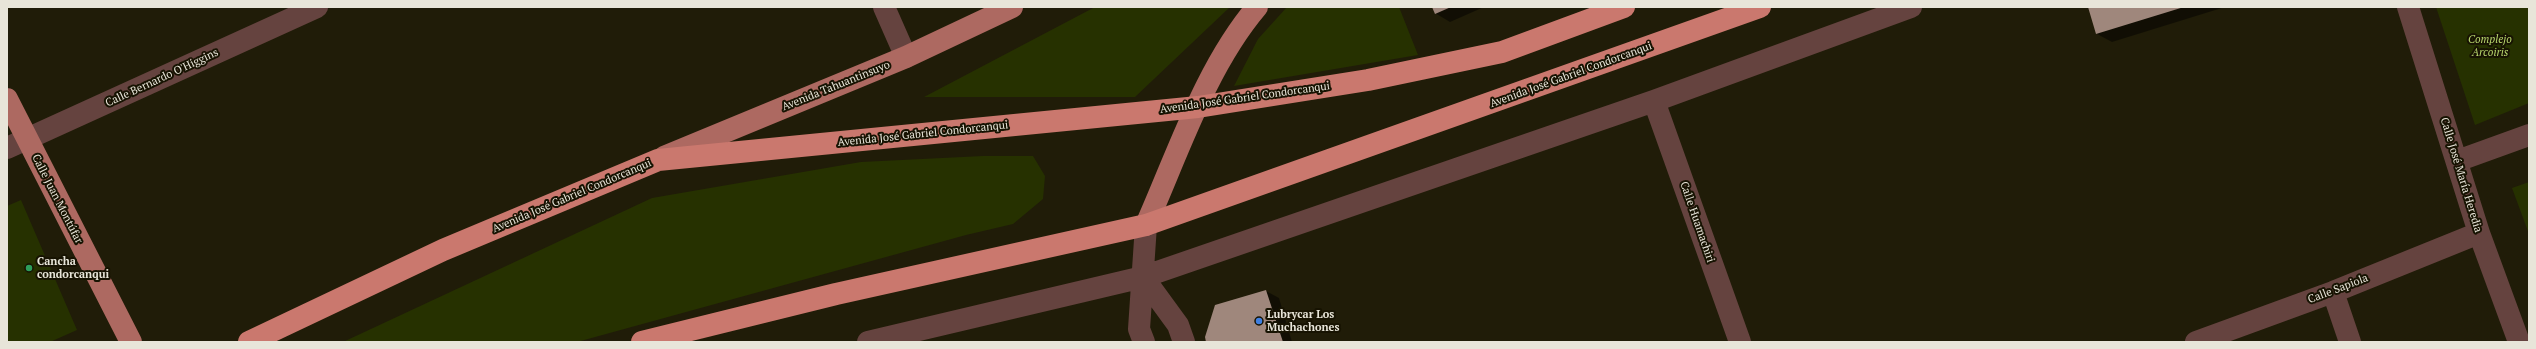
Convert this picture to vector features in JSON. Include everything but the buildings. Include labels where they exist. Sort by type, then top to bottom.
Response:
[{"type":"highway","name":"Avenida José Gabriel Condorcanqui","points":[[249,342],[443,250],[658,160],[1198,107],[1368,80],[1502,52],[1624,7]]},
{"type":"highway","name":"Avenida José Gabriel Condorcanqui","points":[[642,342],[836,294],[1146,225],[1760,7]]},
{"type":"main road","name":"Avenida Tahuantinsuyo","points":[[658,160],[906,57],[1012,7]]},
{"type":"main road","points":[[1146,225],[1198,107],[1236,31],[1256,7]]},
{"type":"main road","name":"Calle Juan Montúfar","points":[[7,99],[26,140],[131,342]]},
{"type":"street","name":"Calle Bernardo O'Higgins","points":[[7,148],[317,7]]},
{"type":"street","points":[[884,7],[906,57]]},
{"type":"street","points":[[868,342],[1143,277],[1654,101],[1911,7]]},
{"type":"street","name":"Calle José María Heredia","points":[[2408,7],[2479,233],[2519,342]]},
{"type":"street","name":"Calle Huamachiri","points":[[1654,101],[1740,342]]},
{"type":"street","points":[[2457,161],[2529,135]]},
{"type":"street","points":[[1144,342],[1139,329],[1146,225]]},
{"type":"street","name":"Calle Sapiola","points":[[2196,342],[2333,292],[2479,233]]},
{"type":"street","points":[[1143,277],[1178,325],[1184,342]]},
{"type":"street","points":[[2333,292],[2350,342]]},
{"type":"green space","points":[[1095,7],[1230,7],[1135,97],[924,97]]},
{"type":"green space","points":[[1287,7],[1399,7],[1418,55],[1234,86],[1258,39]]},
{"type":"green space","name":"Complejo Arcoiris","points":[[2436,7],[2529,7],[2529,103],[2475,125]]},
{"type":"green space","points":[[983,156],[1033,156],[1045,176],[1043,199],[1013,224],[966,235],[577,342],[343,342],[652,198],[861,162]]},
{"type":"green space","points":[[2529,182],[2529,234],[2512,188]]},
{"type":"green space","name":"Cancha condorcanqui","points":[[21,200],[77,330],[50,342],[7,342],[7,206]]},
{"type":"place","name":"Cancha condorcanqui","points":[[29,268]]},
{"type":"place","name":"Lubrycar Los Muchachones","points":[[1259,321]]}]
